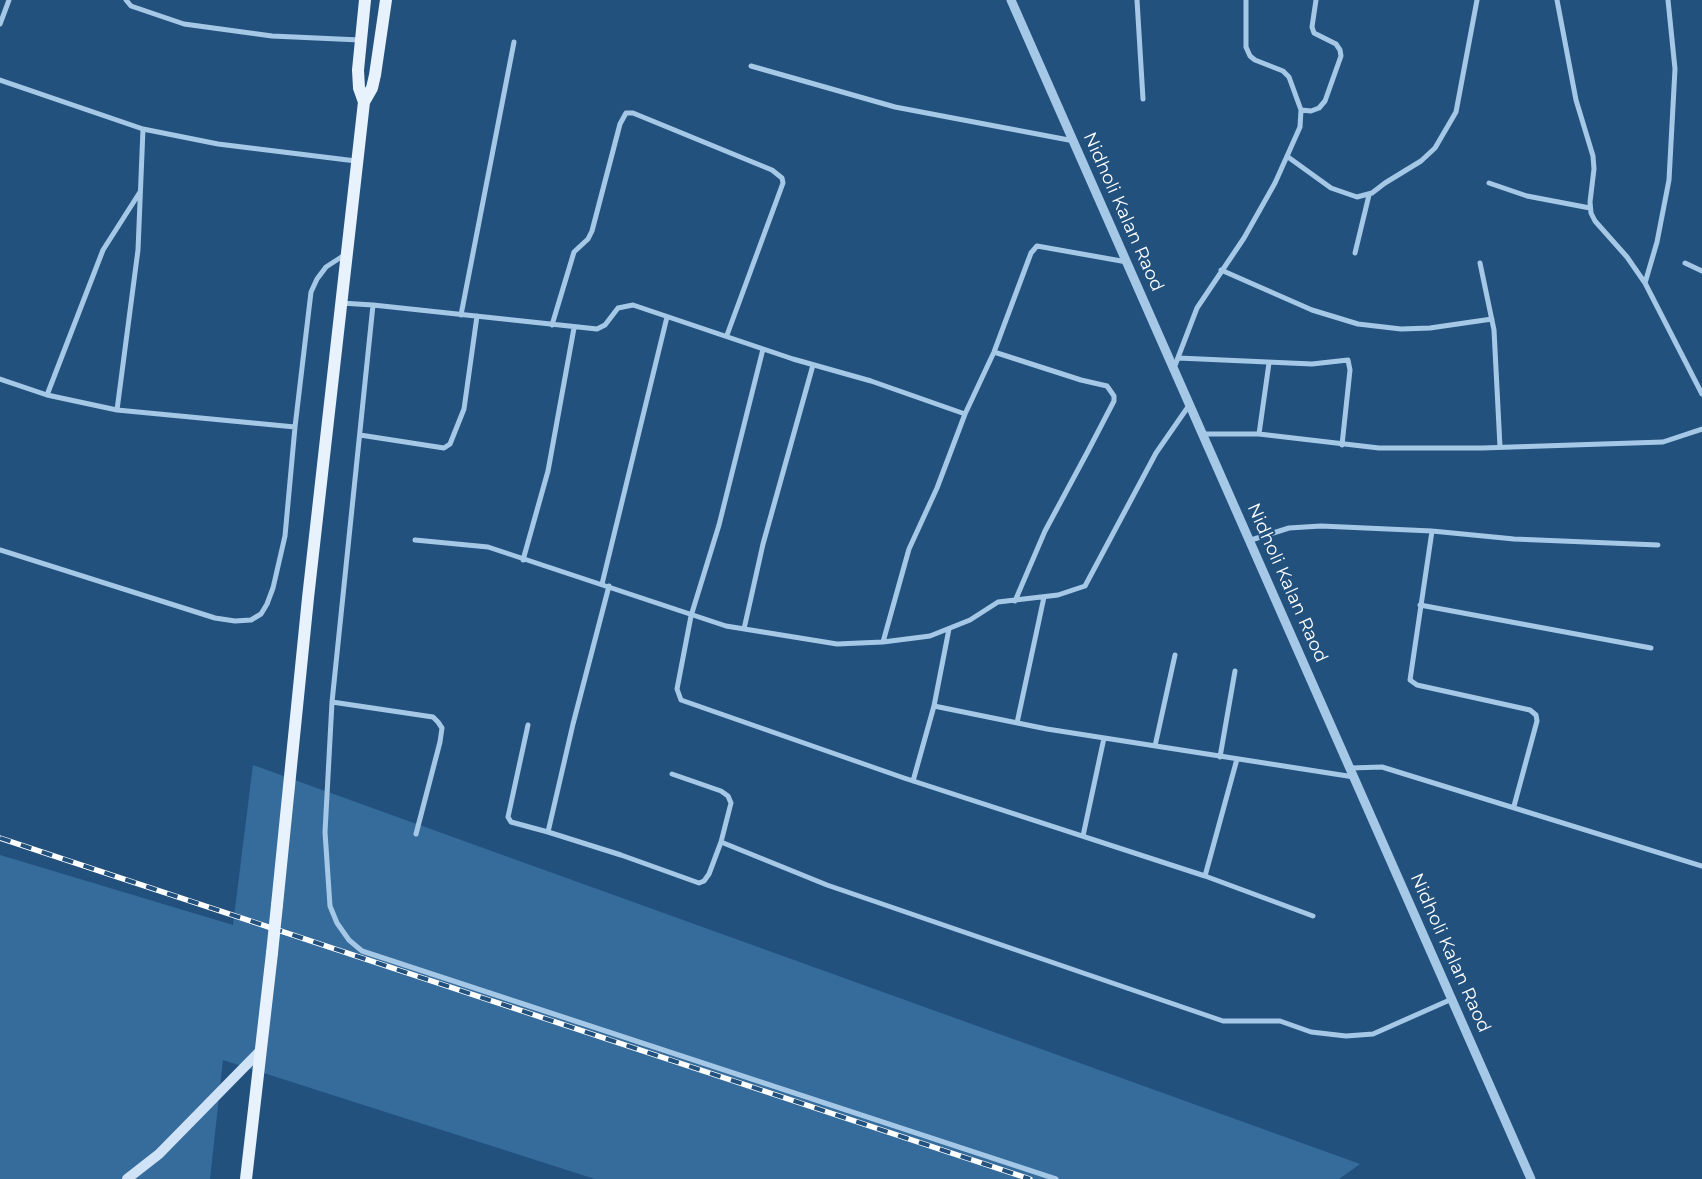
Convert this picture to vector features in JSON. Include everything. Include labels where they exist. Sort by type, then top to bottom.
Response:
[{"type":"main road","points":[[364,102],[359,88],[358,70],[365,0]]},
{"type":"main road","points":[[246,1179],[262,1050],[340,303],[364,102],[372,88],[376,75],[386,0]]},
{"type":"main road","points":[[127,1179],[159,1154],[262,1050]]},
{"type":"street","points":[[0,24],[9,0]]},
{"type":"street","points":[[126,0],[131,6],[184,24],[272,36],[360,40]]},
{"type":"street","name":"Nidholi Kalan Raod","points":[[1011,0],[1532,1179]]},
{"type":"street","points":[[1137,0],[1143,99]]},
{"type":"street","points":[[1174,368],[1198,308],[1221,270],[1244,238],[1288,157],[1300,127],[1301,110],[1289,78],[1283,71],[1250,56],[1246,47],[1246,0]]},
{"type":"street","points":[[1301,110],[1311,111],[1319,108],[1325,101],[1341,56],[1336,44],[1314,32],[1312,27],[1316,0]]},
{"type":"street","points":[[1288,157],[1331,188],[1352,196],[1369,195],[1422,161],[1435,148],[1456,112],[1477,0]]},
{"type":"street","points":[[1557,0],[1576,100],[1593,156],[1594,169],[1590,208],[1595,221],[1627,256],[1645,283],[1702,394]]},
{"type":"street","points":[[1645,283],[1657,242],[1669,180],[1675,69],[1668,0]]},
{"type":"street","points":[[461,315],[514,42]]},
{"type":"street","points":[[751,66],[895,107],[1074,141]]},
{"type":"street","points":[[0,80],[143,129],[218,144],[357,161]]},
{"type":"street","points":[[552,325],[571,258],[574,252],[588,239],[592,230],[620,124],[626,113],[633,113],[772,170],[782,178],[783,183],[726,335]]},
{"type":"street","points":[[117,410],[138,250],[143,129]]},
{"type":"street","points":[[1489,183],[1527,196],[1590,208]]},
{"type":"street","points":[[47,395],[103,250],[140,192]]},
{"type":"street","points":[[1355,253],[1369,195]]},
{"type":"street","points":[[883,642],[909,549],[937,488],[965,414],[994,352],[1031,253],[1037,246],[1127,262]]},
{"type":"street","points":[[0,550],[214,618],[235,621],[251,620],[260,614],[267,604],[273,588],[286,536],[295,427],[311,292],[317,279],[326,267],[346,254]]},
{"type":"street","points":[[1480,263],[1492,319],[1495,344],[1500,447]]},
{"type":"street","points":[[1685,263],[1702,271]]},
{"type":"street","points":[[1221,270],[1312,310],[1358,324],[1401,329],[1430,328],[1492,319]]},
{"type":"street","points":[[340,303],[597,329],[605,325],[618,308],[632,305],[813,365],[871,381],[965,414]]},
{"type":"street","points":[[373,305],[332,702],[325,832],[330,906],[336,923],[362,951],[1056,1179]]},
{"type":"street","points":[[360,435],[444,448],[450,444],[464,409],[477,316]]},
{"type":"street","points":[[602,584],[667,317]]},
{"type":"street","points":[[523,560],[548,471],[574,328]]},
{"type":"street","points":[[763,349],[719,525],[691,616],[677,689],[681,700],[913,781],[1205,876],[1313,916]]},
{"type":"street","points":[[994,352],[1081,380],[1107,386],[1114,396],[1114,401],[1045,531],[1015,601]]},
{"type":"street","points":[[1178,358],[1321,364],[1344,359],[1349,361],[1350,370],[1342,445]]},
{"type":"street","points":[[1260,434],[1269,363]]},
{"type":"street","points":[[744,630],[764,544],[813,365]]},
{"type":"street","points":[[0,379],[47,395],[117,410],[295,427]]},
{"type":"street","points":[[415,540],[488,547],[523,560],[609,586],[691,616],[744,630],[837,644],[883,642],[930,636],[970,620],[998,602],[1044,597],[1075,591],[1085,586],[1156,453],[1190,404]]},
{"type":"street","points":[[1204,434],[1260,434],[1379,448],[1500,447],[1663,442],[1702,429]]},
{"type":"street","points":[[1251,540],[1289,528],[1321,526],[1432,531],[1514,539],[1658,544]]},
{"type":"street","points":[[1432,531],[1410,675],[1413,684],[1530,710],[1536,715],[1537,721],[1514,806]]},
{"type":"street","points":[[548,832],[573,724],[609,586]]},
{"type":"street","points":[[1017,723],[1044,597]]},
{"type":"street","points":[[1420,605],[1650,648]]},
{"type":"street","points":[[913,781],[934,706],[949,629]]},
{"type":"street","points":[[1155,746],[1176,654]]},
{"type":"street","points":[[1220,757],[1235,671]]},
{"type":"street","points":[[332,702],[433,717],[442,728],[416,834]]},
{"type":"street","points":[[934,706],[1104,738],[1355,777]]},
{"type":"street","points":[[528,725],[508,817],[511,822],[622,855],[699,883],[704,881],[709,874],[721,842],[731,803],[728,796],[721,791],[672,774]]},
{"type":"street","points":[[1083,836],[1104,738]]},
{"type":"street","points":[[1205,876],[1237,759]]},
{"type":"street","points":[[1350,768],[1382,767],[1514,806],[1702,866]]},
{"type":"street","points":[[721,842],[836,888],[1223,1021],[1280,1021],[1311,1032],[1346,1036],[1373,1034],[1452,999]]},
{"type":"shaded area","points":[[253,765],[1360,1164],[1339,1179],[595,1179],[223,1060],[210,1179],[0,1179],[0,855],[233,925]]},
{"type":"railway","points":[[0,838],[1030,1179]]}]
